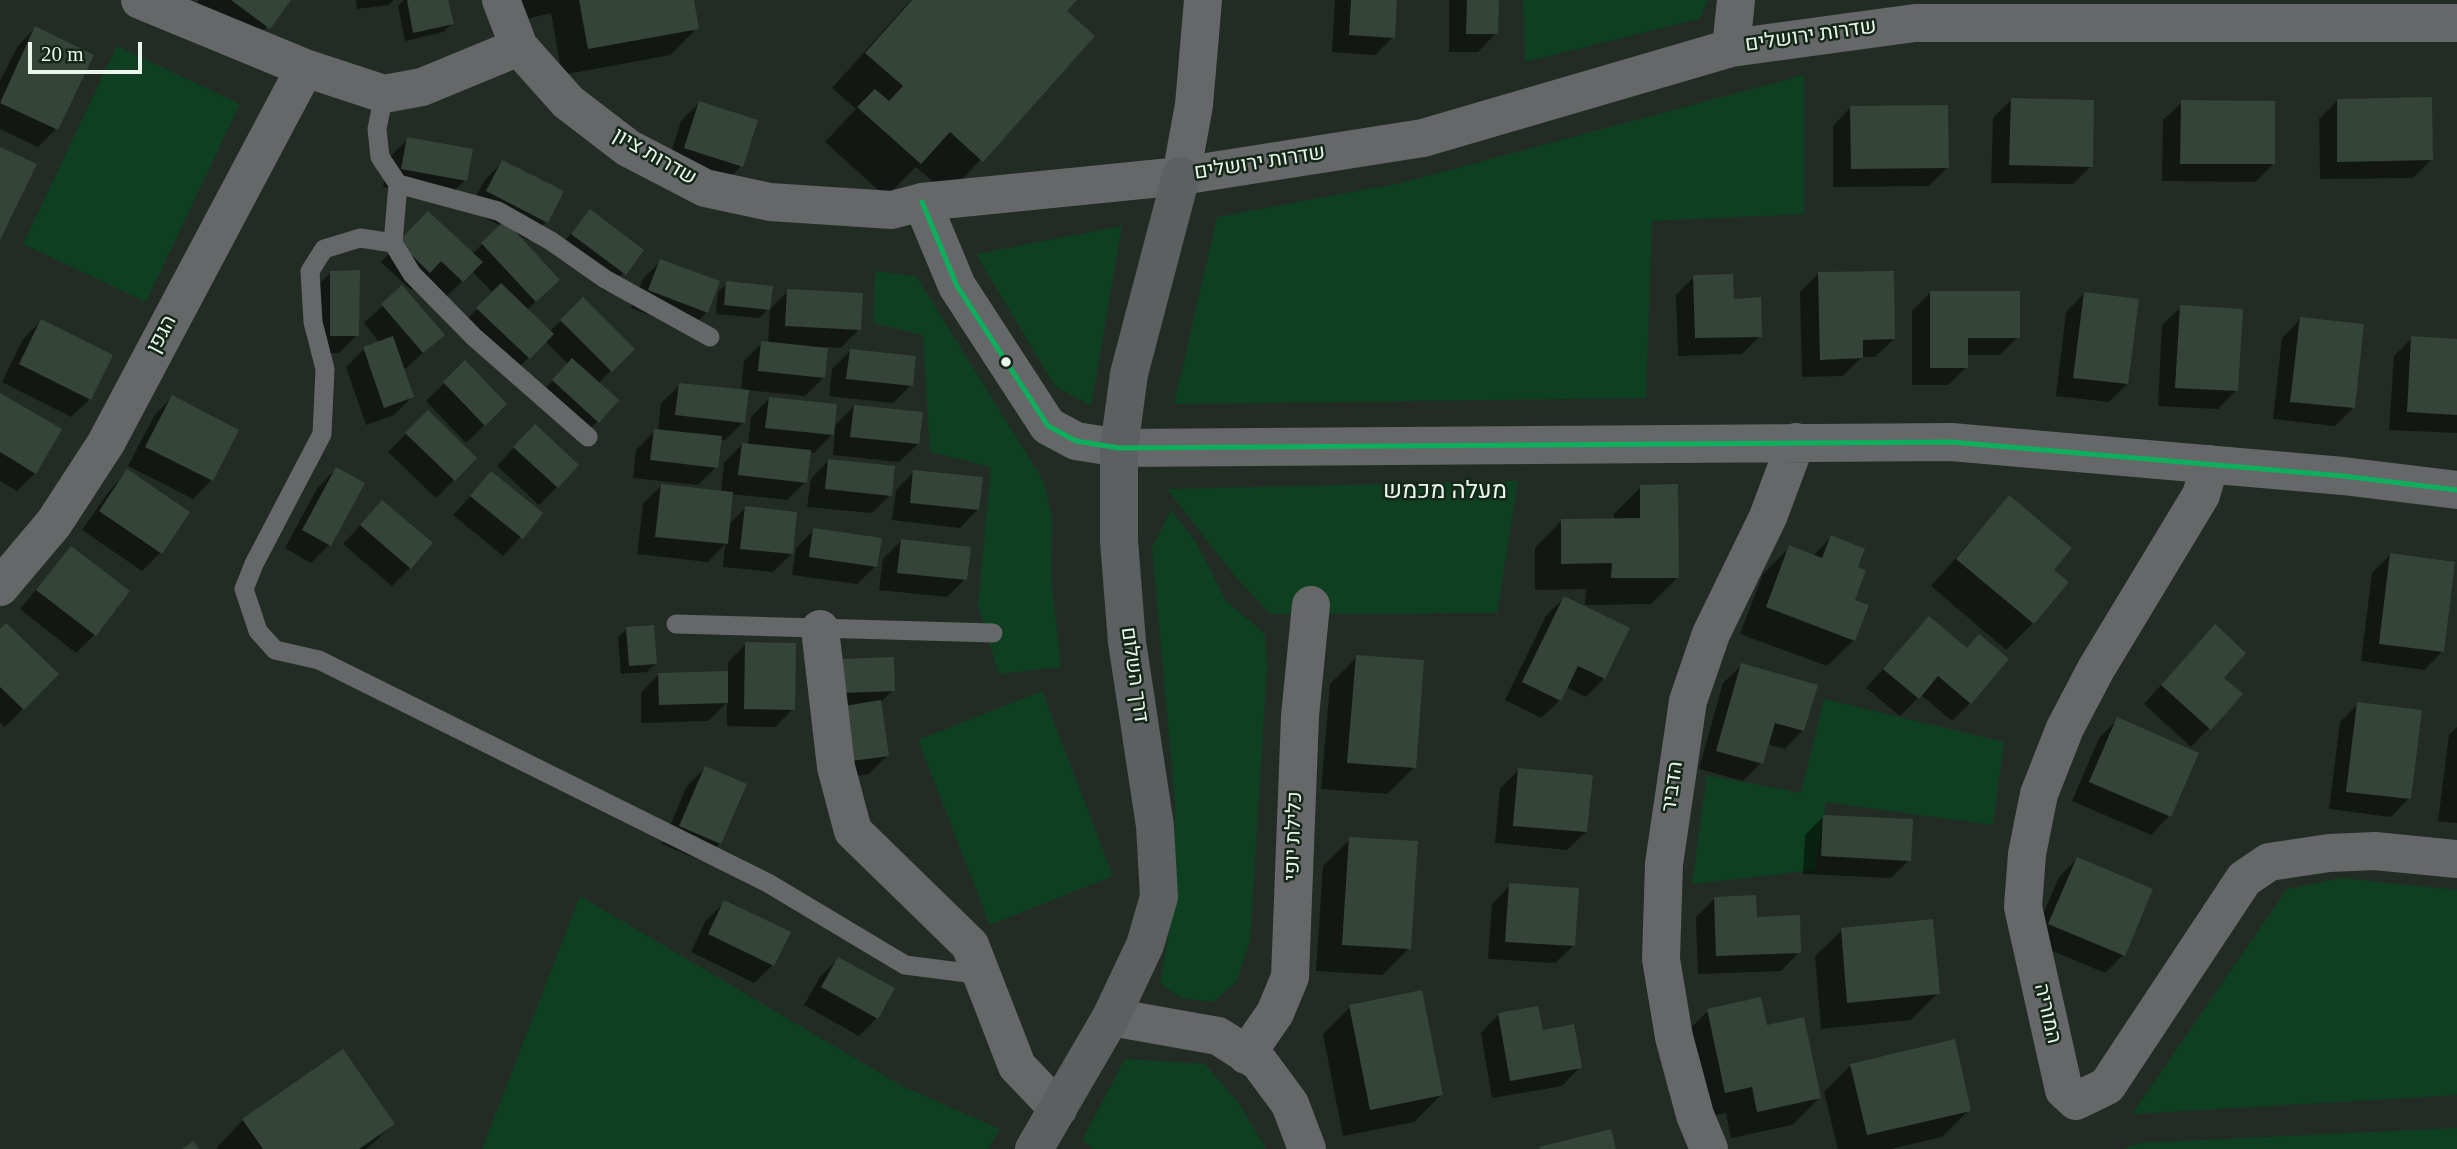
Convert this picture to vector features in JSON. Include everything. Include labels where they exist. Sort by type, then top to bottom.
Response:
[{"type":"street","points":[[140,0],[305,68],[384,94],[422,87],[519,47],[501,0]]},
{"type":"street","points":[[1181,176],[1194,105],[1203,0]]},
{"type":"street","points":[[1731,48],[1736,0]]},
{"type":"street","name":"שדרות ירושלים","points":[[1181,176],[1423,138],[1731,48],[1915,23],[2457,23]]},
{"type":"street","name":"שדרות ציון","points":[[519,47],[568,102],[618,141],[705,188],[770,202],[836,208],[892,209],[922,202],[1181,176]]},
{"type":"street","name":"הגפן","points":[[0,587],[54,523],[106,443],[305,68]]},
{"type":"street","name":"דרך השלום","points":[[1034,1149],[1111,1017],[1145,945],[1159,897],[1155,826],[1127,642],[1119,541],[1119,448],[1129,374],[1181,176]]},
{"type":"street","points":[[922,202],[957,286],[1048,426],[1076,441],[1119,448],[1951,442],[2210,464],[2457,490]]},
{"type":"street","name":"הדביר","points":[[1709,1149],[1695,1115],[1674,1037],[1661,960],[1664,864],[1689,701],[1711,634],[1768,517],[1796,442]]},
{"type":"street","name":"המוריה","points":[[2210,464],[2201,495],[2096,669],[2064,728],[2039,794],[2027,854],[2023,907],[2064,1090],[2076,1101],[2107,1086],[2244,879],[2269,862],[2329,853],[2375,851],[2457,859]]},
{"type":"street","name":"כלילת יופי","points":[[1246,1055],[1275,1013],[1290,977],[1300,716],[1311,605]]},
{"type":"street","points":[[820,629],[835,768],[853,831],[970,945],[1017,1066],[1037,1091],[1058,1109]]},
{"type":"street","points":[[1111,1017],[1218,1036],[1259,1062],[1290,1104],[1307,1149]]},
{"type":"lane","points":[[384,94],[377,129],[380,157],[398,184],[393,243],[412,274],[474,337],[588,436]]},
{"type":"lane","points":[[398,184],[498,211],[551,241],[616,286],[710,337]]},
{"type":"lane","points":[[393,243],[360,238],[324,249],[310,271],[313,322],[325,369],[322,434],[254,564],[244,589],[258,631],[275,650],[319,660],[768,884],[905,964],[982,975]]},
{"type":"lane","points":[[676,624],[993,633]]},
{"type":"green space","points":[[1523,0],[1708,0],[1699,19],[1525,62]]},
{"type":"green space","points":[[117,46],[240,104],[146,302],[23,244]]},
{"type":"green space","points":[[1804,75],[1804,214],[1652,221],[1646,398],[1174,404],[1217,217],[1401,183]]},
{"type":"green space","points":[[1122,226],[1091,406],[1055,386],[976,254]]},
{"type":"green space","points":[[875,271],[916,276],[1044,482],[1052,518],[1051,577],[1061,667],[999,674],[978,606],[991,467],[930,452],[923,335],[873,323]]},
{"type":"green space","points":[[1518,481],[1497,613],[1270,614],[1235,576],[1167,489]]},
{"type":"green space","points":[[1171,510],[1196,542],[1226,601],[1265,634],[1267,666],[1250,940],[1237,981],[1213,1002],[1182,998],[1160,984],[1174,902],[1175,802],[1152,547]]},
{"type":"green space","points":[[1042,691],[1113,876],[990,925],[918,740]]},
{"type":"green space","points":[[1824,699],[2004,742],[1993,825],[1826,802],[1815,870],[1692,884],[1707,775],[1801,793]]},
{"type":"green space","points":[[2341,878],[2457,890],[2457,1095],[2132,1114],[2287,889]]},
{"type":"green space","points":[[580,896],[902,1086],[1000,1129],[988,1149],[482,1149]]},
{"type":"green space","points":[[1125,1059],[1205,1064],[1238,1102],[1266,1149],[1093,1149],[1082,1140]]},
{"type":"green space","points":[[2457,1128],[2457,1149],[2123,1149],[2139,1143]]},
{"type":"building","points":[[231,0],[291,0],[270,29]]},
{"type":"building","points":[[407,0],[448,0],[454,24],[413,33]]},
{"type":"building","points":[[579,0],[694,0],[699,29],[588,49]]},
{"type":"building","points":[[912,0],[1077,0],[1067,11],[1095,36],[983,162],[950,132],[921,164],[857,107],[875,89],[889,101],[903,86],[865,53]]},
{"type":"building","points":[[1351,0],[1397,0],[1395,38],[1349,35]]},
{"type":"building","points":[[1467,0],[1499,0],[1498,34],[1466,34]]},
{"type":"building","points":[[35,26],[94,55],[58,130],[0,103]]},
{"type":"building","points":[[2432,97],[2433,160],[2337,162],[2337,99]]},
{"type":"building","points":[[2011,98],[2094,100],[2093,167],[2009,165]]},
{"type":"building","points":[[2181,100],[2275,101],[2275,164],[2180,164]]},
{"type":"building","points":[[699,101],[758,120],[743,167],[684,148]]},
{"type":"building","points":[[1948,105],[1949,168],[1851,169],[1850,106]]},
{"type":"building","points":[[407,137],[473,149],[467,181],[401,169]]},
{"type":"building","points":[[0,147],[37,164],[0,240]]},
{"type":"building","points":[[502,160],[564,191],[548,223],[486,191]]},
{"type":"building","points":[[590,209],[644,250],[626,275],[571,234]]},
{"type":"building","points":[[428,211],[483,262],[463,282],[441,261],[430,273],[398,242]]},
{"type":"building","points":[[505,220],[560,280],[536,302],[481,243]]},
{"type":"building","points":[[660,259],[720,281],[708,313],[648,290]]},
{"type":"building","points":[[360,270],[359,336],[330,336],[330,271]]},
{"type":"building","points":[[1894,271],[1895,339],[1863,340],[1863,358],[1820,360],[1818,272]]},
{"type":"building","points":[[1733,274],[1734,299],[1761,297],[1762,337],[1695,338],[1693,275]]},
{"type":"building","points":[[726,281],[773,286],[770,310],[724,305]]},
{"type":"building","points":[[501,283],[554,334],[530,359],[476,308]]},
{"type":"building","points":[[402,285],[445,335],[423,353],[381,304]]},
{"type":"building","points":[[787,289],[863,293],[861,330],[785,326]]},
{"type":"building","points":[[1930,291],[2020,291],[2020,338],[1968,338],[1968,368],[1930,368]]},
{"type":"building","points":[[2084,292],[2139,299],[2128,384],[2073,378]]},
{"type":"building","points":[[583,297],[635,349],[612,372],[560,320]]},
{"type":"building","points":[[2180,305],[2243,309],[2238,391],[2175,388]]},
{"type":"building","points":[[2300,317],[2364,324],[2355,408],[2290,402]]},
{"type":"building","points":[[41,319],[113,355],[91,400],[19,364]]},
{"type":"building","points":[[393,336],[414,397],[384,408],[363,347]]},
{"type":"building","points":[[2411,336],[2457,339],[2457,415],[2407,412]]},
{"type":"building","points":[[761,341],[828,348],[825,378],[758,371]]},
{"type":"building","points":[[850,349],[916,356],[913,386],[846,379]]},
{"type":"building","points":[[572,358],[619,400],[599,423],[552,380]]},
{"type":"building","points":[[465,360],[507,404],[485,426],[443,382]]},
{"type":"building","points":[[679,383],[749,390],[745,423],[675,415]]},
{"type":"building","points":[[0,393],[62,429],[36,474],[0,452]]},
{"type":"building","points":[[172,395],[239,430],[213,481],[145,447]]},
{"type":"building","points":[[769,397],[837,404],[834,435],[765,428]]},
{"type":"building","points":[[854,405],[923,412],[919,444],[850,437]]},
{"type":"building","points":[[428,410],[477,458],[455,481],[405,433]]},
{"type":"building","points":[[535,424],[579,465],[558,488],[513,447]]},
{"type":"building","points":[[654,429],[722,436],[718,468],[650,460]]},
{"type":"building","points":[[742,443],[811,450],[807,483],[738,475]]},
{"type":"building","points":[[828,459],[895,466],[892,496],[825,489]]},
{"type":"building","points":[[336,467],[365,483],[331,546],[302,530]]},
{"type":"building","points":[[127,469],[190,512],[162,554],[99,511]]},
{"type":"building","points":[[913,470],[983,477],[979,510],[910,503]]},
{"type":"building","points":[[491,471],[543,513],[523,539],[470,496]]},
{"type":"building","points":[[661,484],[733,492],[728,544],[655,537]]},
{"type":"building","points":[[1678,484],[1679,578],[1611,578],[1612,563],[1561,564],[1561,519],[1640,518],[1640,485]]},
{"type":"building","points":[[2009,495],[2072,548],[2054,570],[2069,582],[2034,624],[1956,559]]},
{"type":"building","points":[[382,500],[433,543],[411,569],[360,525]]},
{"type":"building","points":[[745,506],[797,512],[793,554],[740,549]]},
{"type":"building","points":[[813,528],[882,538],[877,567],[809,557]]},
{"type":"building","points":[[1831,535],[1865,549],[1858,567],[1866,570],[1855,600],[1869,605],[1855,641],[1766,607],[1789,545],[1822,558]]},
{"type":"building","points":[[901,539],[971,547],[967,580],[897,573]]},
{"type":"building","points":[[71,546],[130,591],[96,636],[36,590]]},
{"type":"building","points":[[2390,553],[2455,562],[2444,652],[2379,644]]},
{"type":"building","points":[[1564,596],[1630,628],[1605,679],[1578,666],[1561,701],[1522,682]]},
{"type":"building","points":[[1929,616],[1967,648],[1979,634],[2009,659],[1971,704],[1938,676],[1919,699],[1883,669]]},
{"type":"building","points":[[6,623],[59,674],[24,710],[0,687],[0,629]]},
{"type":"building","points":[[2215,624],[2246,653],[2224,678],[2243,694],[2211,730],[2161,685]]},
{"type":"building","points":[[654,625],[657,664],[629,666],[626,627]]},
{"type":"building","points":[[745,642],[796,643],[795,710],[744,709]]},
{"type":"building","points":[[1356,655],[1424,660],[1416,768],[1347,763]]},
{"type":"building","points":[[894,657],[895,691],[842,693],[840,659]]},
{"type":"building","points":[[1741,663],[1818,685],[1804,731],[1775,723],[1763,764],[1716,751]]},
{"type":"building","points":[[728,671],[728,703],[659,705],[658,673]]},
{"type":"building","points":[[881,700],[889,756],[851,761],[844,706]]},
{"type":"building","points":[[2357,702],[2422,710],[2411,799],[2346,792]]},
{"type":"building","points":[[2117,717],[2199,753],[2171,817],[2089,782]]},
{"type":"building","points":[[705,766],[747,784],[721,844],[679,826]]},
{"type":"building","points":[[1518,768],[1593,775],[1587,832],[1513,826]]},
{"type":"building","points":[[1823,815],[1913,819],[1911,861],[1821,856]]},
{"type":"building","points":[[1349,837],[1418,841],[1411,949],[1342,945]]},
{"type":"building","points":[[2077,857],[2153,889],[2125,956],[2048,924]]},
{"type":"building","points":[[1509,883],[1579,888],[1575,946],[1505,942]]},
{"type":"building","points":[[1756,895],[1757,917],[1800,915],[1801,953],[1716,956],[1714,897]]},
{"type":"building","points":[[724,900],[791,932],[774,966],[708,934]]},
{"type":"building","points":[[1933,919],[1940,994],[1847,1003],[1841,928]]},
{"type":"building","points":[[838,957],[895,988],[878,1019],[821,987]]},
{"type":"building","points":[[1422,990],[1443,1095],[1370,1110],[1349,1005]]},
{"type":"building","points":[[1761,997],[1767,1025],[1804,1017],[1821,1098],[1757,1112],[1752,1087],[1725,1093],[1707,1009]]},
{"type":"building","points":[[1538,1006],[1543,1030],[1574,1024],[1582,1068],[1510,1081],[1498,1013]]},
{"type":"building","points":[[1955,1039],[1971,1111],[1867,1135],[1850,1064]]},
{"type":"building","points":[[343,1049],[395,1124],[359,1149],[263,1149],[242,1119]]},
{"type":"building","points":[[1611,1129],[1616,1149],[1539,1147]]},
{"type":"building","points":[[194,1141],[199,1149],[182,1149]]},
{"type":"transit line","points":[[922,202],[957,286],[1048,426],[1076,441],[1119,448],[1951,442],[2343,476],[2457,490]]},
{"type":"district","name":"מעלה מכמש","points":[[1445,493]]}]
